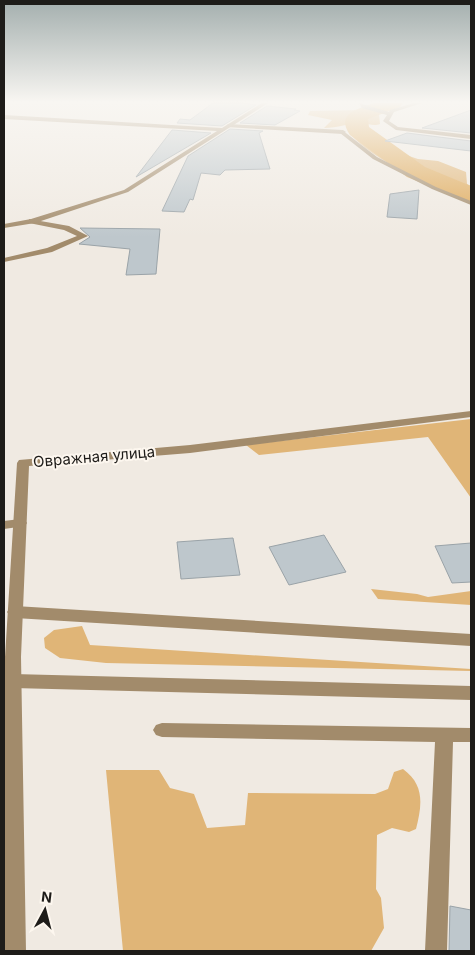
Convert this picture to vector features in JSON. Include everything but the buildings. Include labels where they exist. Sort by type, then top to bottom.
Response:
[{"type":"street","points":[[4,226],[32,221],[126,191],[194,148]]},
{"type":"street","points":[[362,148],[376,158],[434,188],[471,203]]},
{"type":"street","points":[[4,220],[32,221],[66,228],[84,236],[49,250],[4,260]]},
{"type":"street","name":"Овражная улица","points":[[15,951],[8,829],[13,681],[8,658],[15,612],[24,463],[190,449],[471,414]]},
{"type":"street","points":[[4,525],[20,523]]},
{"type":"street","points":[[15,612],[471,640]]},
{"type":"street","points":[[13,681],[471,693]]},
{"type":"street","points":[[162,730],[471,735]]},
{"type":"street","points":[[436,951],[444,735]]},
{"type":"shaded area","points":[[366,148],[393,148],[403,154],[418,159],[438,161],[466,172],[467,184],[471,186],[471,199],[423,181],[389,164]]},
{"type":"shaded area","points":[[471,419],[471,498],[428,437],[259,455],[246,445]]},
{"type":"shaded area","points":[[371,589],[428,597],[471,591],[471,605],[378,599]]},
{"type":"shaded area","points":[[82,626],[90,645],[471,669],[471,671],[106,663],[60,658],[45,648],[44,638],[54,630]]},
{"type":"shaded area","points":[[403,769],[410,775],[418,789],[420,812],[416,829],[409,832],[392,828],[377,835],[376,889],[381,898],[384,928],[371,951],[123,951],[106,770],[159,770],[170,788],[194,794],[207,828],[245,825],[248,793],[375,794],[388,789],[394,772]]},
{"type":"waterway","points":[[382,148],[416,172],[471,195]]}]
